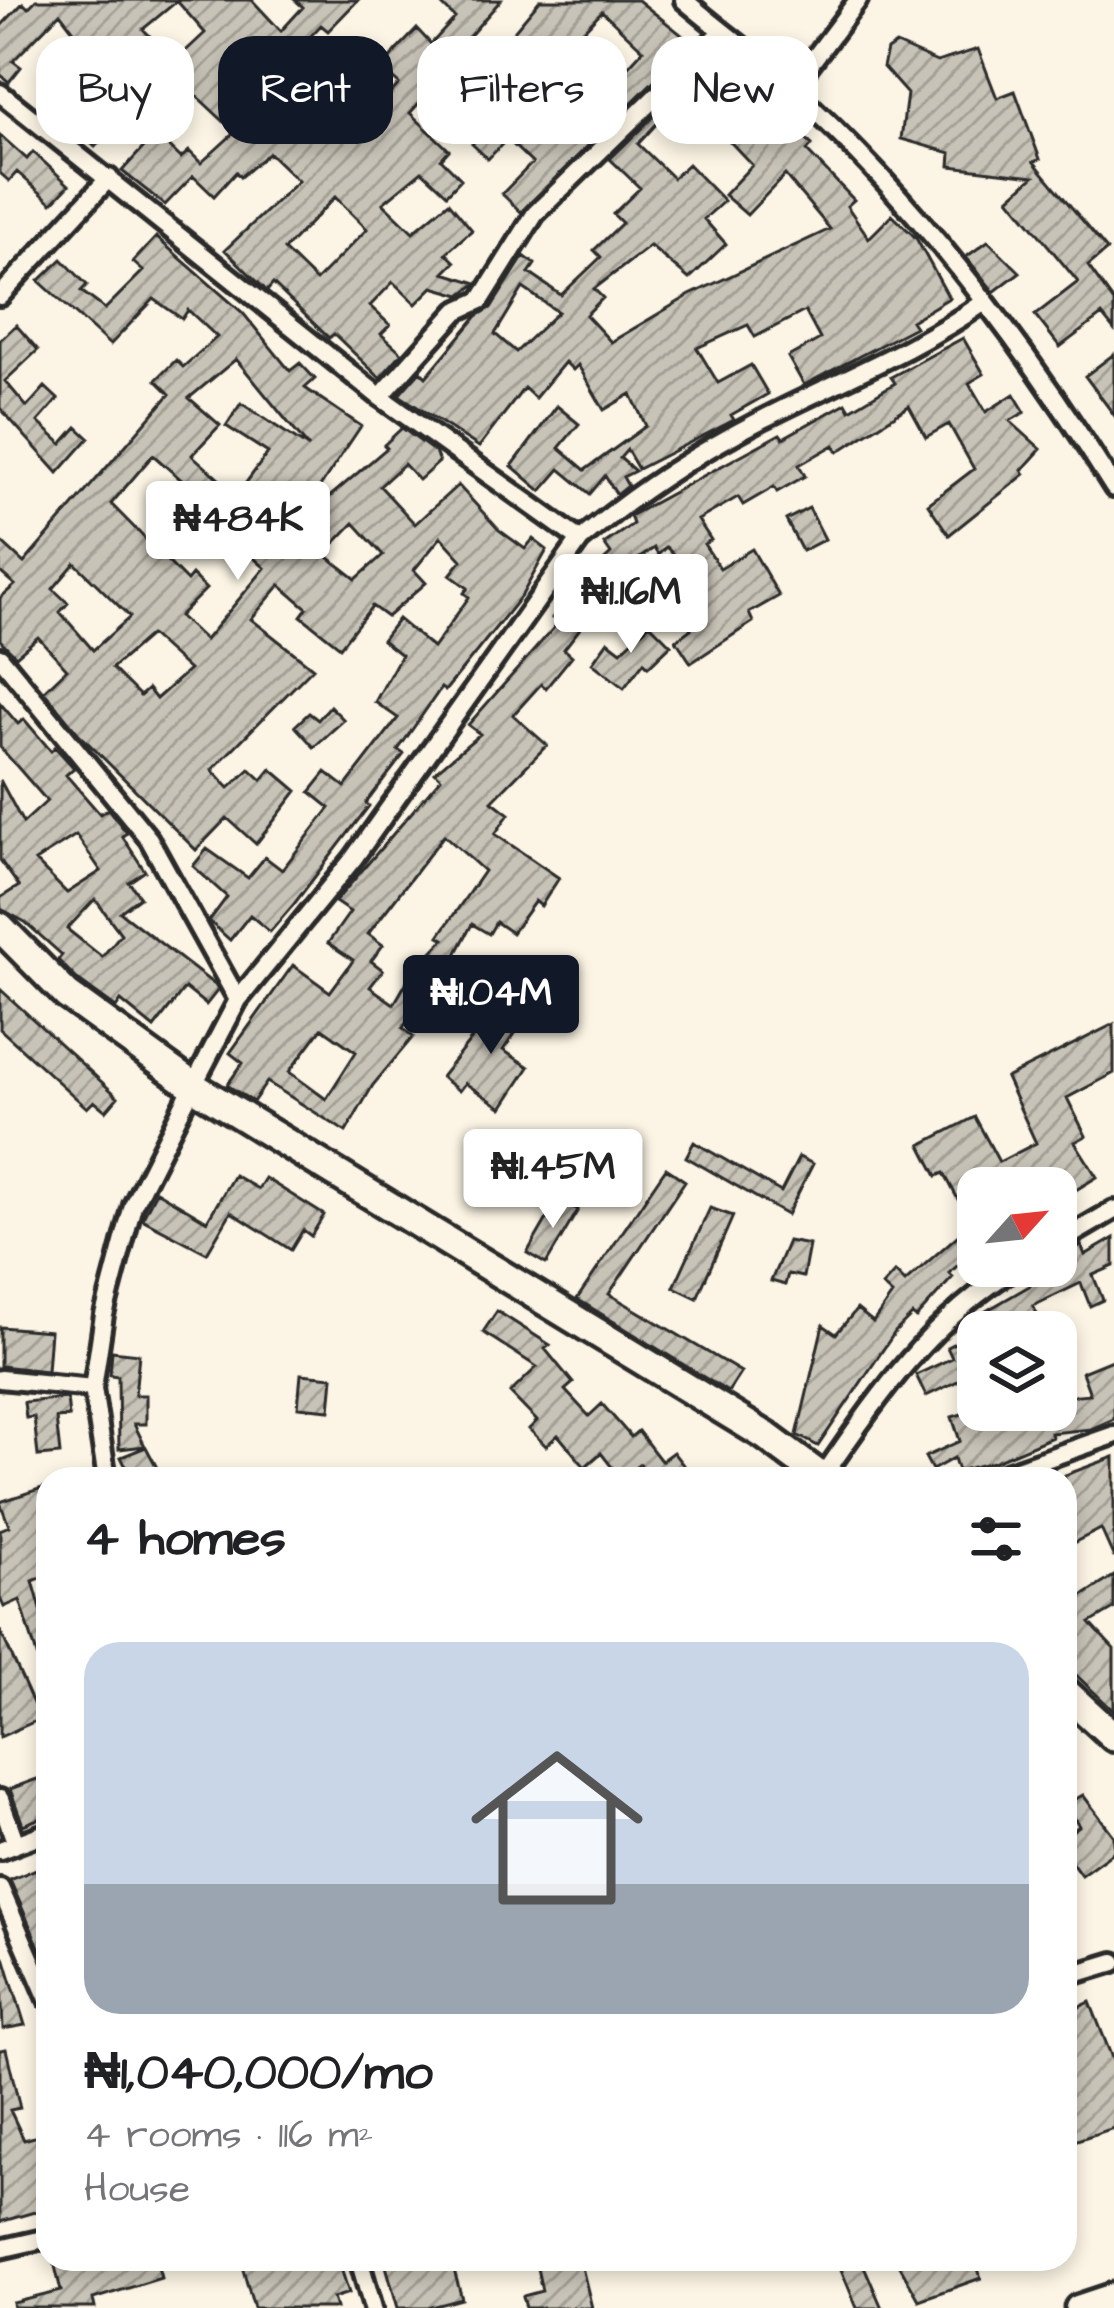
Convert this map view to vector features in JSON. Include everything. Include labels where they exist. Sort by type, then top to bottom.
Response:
[{"type":"main road","points":[[0,927],[67,995],[193,1086],[766,1436],[807,1467]]},
{"type":"main road","points":[[1077,1703],[1114,1737]]},
{"type":"street","points":[[684,0],[727,36]]},
{"type":"street","points":[[818,54],[859,0]]},
{"type":"street","points":[[380,397],[458,311],[481,299],[535,214],[722,32]]},
{"type":"street","points":[[0,93],[380,397],[580,540]]},
{"type":"street","points":[[818,116],[945,252],[1055,393],[1114,488]]},
{"type":"street","points":[[0,296],[109,178]]},
{"type":"street","points":[[105,1467],[93,1388],[117,1253],[134,1205],[193,1086],[238,1000],[353,859],[580,540],[619,506],[759,421],[949,327],[983,303]]},
{"type":"street","points":[[0,657],[149,839],[238,1000]]},
{"type":"street","points":[[1077,1232],[1114,1210]]},
{"type":"street","points":[[826,1467],[879,1393],[944,1322],[991,1287]]},
{"type":"street","points":[[0,1379],[93,1388]]},
{"type":"street","points":[[1022,1467],[1114,1435]]},
{"type":"street","points":[[0,1799],[8,1847]]},
{"type":"street","points":[[0,1888],[36,1971]]},
{"type":"street","points":[[1077,1973],[1114,1962]]},
{"type":"street","points":[[0,2249],[36,2241]]},
{"type":"street","points":[[362,2271],[373,2308]]},
{"type":"street","points":[[1078,2308],[1114,2296]]},
{"type":"building","points":[[36,0],[252,0],[281,31],[303,7],[295,0],[358,0],[328,31],[321,25],[311,36],[218,36],[218,116],[194,94],[194,43],[205,33],[177,1],[143,29],[150,36],[78,36],[60,13],[13,61],[21,67],[9,82],[0,74],[0,27],[23,3],[28,8]]},
{"type":"building","points":[[437,0],[501,0],[470,36],[438,36],[455,18]]},
{"type":"building","points":[[540,0],[638,0],[683,36],[651,36],[651,84],[627,107],[627,68],[643,50],[602,11],[582,36],[510,36]]},
{"type":"building","points":[[417,29],[424,36],[417,36],[417,105],[410,113],[417,120],[417,144],[443,144],[449,150],[441,159],[461,179],[447,194],[422,171],[383,203],[413,232],[449,202],[472,230],[446,253],[455,262],[444,273],[477,283],[461,295],[433,287],[416,304],[393,282],[370,306],[390,325],[381,334],[402,353],[380,378],[334,334],[329,338],[273,284],[267,291],[225,250],[298,181],[269,153],[240,177],[236,172],[214,196],[193,176],[165,205],[122,171],[147,144],[166,144],[181,158],[189,151],[201,163],[222,144],[393,144],[393,91],[399,84],[393,79],[393,55]],"holes":[[[335,197],[367,229],[316,281],[284,250]]]},
{"type":"building","points":[[896,44],[937,62],[978,49],[997,98],[1015,91],[1040,159],[1034,162],[1107,250],[1088,266],[1114,302],[1114,330],[1102,315],[1060,347],[1035,315],[1078,282],[1009,198],[1034,176],[950,166],[951,153],[901,139],[907,94],[883,67],[887,50]]},
{"type":"building","points":[[651,119],[651,130],[638,144],[673,178],[688,164],[724,201],[704,219],[726,244],[689,279],[650,246],[594,289],[603,298],[586,315],[611,342],[690,295],[830,229],[785,175],[747,215],[724,195],[752,165],[732,144],[811,144],[807,151],[854,200],[847,206],[869,238],[892,215],[916,238],[949,298],[911,321],[915,327],[804,385],[788,357],[820,339],[805,311],[755,337],[748,325],[697,348],[718,383],[751,365],[768,394],[731,415],[734,420],[638,469],[627,450],[620,458],[635,471],[623,477],[628,486],[617,495],[605,476],[590,494],[560,469],[541,491],[512,466],[557,406],[579,424],[559,448],[585,470],[646,426],[631,394],[604,410],[578,365],[573,370],[565,362],[535,398],[524,388],[479,447],[399,395],[420,371],[426,377],[477,316],[491,308],[524,256],[535,264],[529,273],[561,295],[601,257],[594,250],[622,223],[613,214],[640,188],[610,159]],"holes":[[[523,288],[558,312],[516,352],[495,334]]]},
{"type":"building","points":[[0,135],[27,159],[33,152],[69,185],[52,203],[17,172],[9,181],[0,173]]},
{"type":"building","points":[[472,144],[502,144],[488,159]]},
{"type":"building","points":[[512,144],[590,144],[521,212],[502,194],[532,163]]},
{"type":"building","points":[[156,237],[243,313],[290,371],[300,363],[315,379],[305,388],[361,426],[302,514],[306,517],[387,448],[384,445],[402,428],[435,452],[439,462],[419,480],[404,464],[380,486],[415,524],[458,485],[499,530],[525,549],[533,539],[547,550],[522,595],[445,691],[441,688],[398,750],[404,754],[366,803],[369,806],[294,904],[270,932],[250,915],[230,940],[209,921],[227,897],[193,866],[207,849],[248,878],[265,857],[282,870],[330,808],[310,792],[326,772],[345,787],[398,718],[375,702],[401,655],[382,640],[398,619],[433,648],[469,597],[464,593],[468,588],[450,575],[462,560],[441,537],[414,570],[426,583],[387,617],[372,606],[340,647],[301,616],[307,608],[280,585],[251,619],[313,668],[212,770],[229,788],[250,769],[262,780],[271,769],[297,791],[256,844],[227,818],[196,850],[78,733],[44,691],[67,669],[38,637],[16,656],[0,640],[0,598],[15,585],[0,572],[0,541],[24,563],[170,394],[156,380],[176,360],[183,367],[217,337],[188,310],[182,319],[154,299],[110,345],[39,281],[62,259],[87,285],[81,291],[105,309],[143,271],[133,262]],"holes":[[[236,359],[309,448],[241,403],[226,426],[268,453],[237,495],[192,455],[220,425],[189,398]],[[153,455],[186,484],[167,506],[188,526],[201,511],[265,568],[205,640],[179,616],[206,589],[192,575],[187,581],[111,504]],[[354,523],[383,555],[356,579],[324,554]],[[75,563],[130,617],[93,650],[60,612],[68,603],[53,589]],[[150,635],[189,670],[156,699],[148,689],[140,696],[112,668]]]},
{"type":"building","points":[[988,241],[1020,272],[994,292],[966,257]]},
{"type":"building","points":[[16,325],[38,350],[5,381],[27,407],[45,387],[58,399],[38,422],[62,444],[77,427],[89,438],[58,473],[0,408],[0,340]]},
{"type":"building","points":[[963,338],[984,374],[969,383],[986,412],[1014,394],[1025,412],[1010,421],[1041,449],[1022,470],[1025,474],[949,535],[928,504],[974,469],[949,424],[926,437],[909,406],[838,452],[834,445],[799,465],[805,476],[777,492],[774,487],[743,505],[738,497],[698,520],[711,540],[704,544],[720,568],[752,549],[779,596],[749,613],[753,622],[691,663],[676,640],[691,629],[663,586],[672,580],[666,568],[675,556],[666,547],[658,555],[654,548],[620,572],[629,582],[585,622],[564,649],[572,656],[546,688],[541,684],[513,715],[547,745],[492,801],[509,814],[495,834],[559,878],[541,906],[535,901],[512,933],[496,922],[489,934],[472,924],[450,966],[424,994],[403,1028],[413,1037],[373,1085],[346,1132],[267,1082],[253,1102],[227,1085],[243,1063],[230,1053],[293,965],[330,992],[350,965],[353,960],[328,943],[350,912],[335,902],[441,778],[435,772],[480,734],[468,725],[558,623],[552,618],[576,586],[611,554],[604,544],[633,524],[630,516],[780,434],[783,438],[846,403],[850,410],[895,383],[891,377]],"holes":[[[444,835],[484,871],[439,936],[444,939],[412,973],[394,1004],[370,987],[383,970],[371,961],[383,945],[368,934]],[[322,1028],[356,1052],[326,1099],[289,1072]]]},
{"type":"building","points":[[1114,354],[1114,415],[1085,376]]},
{"type":"building","points":[[809,508],[825,539],[802,551],[786,520]]},
{"type":"building","points":[[650,624],[671,645],[648,667],[644,662],[624,688],[592,663],[608,641],[621,651]]},
{"type":"building","points":[[0,703],[18,724],[24,719],[51,751],[55,747],[74,768],[66,775],[100,814],[108,809],[127,833],[122,836],[145,871],[129,882],[140,897],[120,912],[215,985],[218,990],[206,1005],[185,988],[154,1028],[121,1001],[116,1008],[79,981],[58,960],[62,955],[25,922],[1,909],[0,898],[19,886],[0,860],[0,780],[23,823],[47,801],[0,747]],"holes":[[[76,835],[101,871],[67,893],[35,861]],[[95,899],[121,934],[102,957],[67,929]]]},
{"type":"building","points":[[330,706],[344,720],[314,747],[295,726],[309,713],[318,720]]},
{"type":"building","points":[[0,989],[118,1097],[106,1111],[94,1101],[87,1108],[0,1029]]},
{"type":"building","points":[[505,997],[529,1014],[503,1050],[529,1067],[502,1108],[465,1083],[459,1091],[441,1077]]},
{"type":"building","points":[[1114,1024],[1114,1073],[1067,1098],[1086,1136],[1075,1142],[1097,1177],[1077,1189],[1077,1167],[957,1167],[957,1198],[944,1173],[937,1176],[921,1145],[975,1117],[999,1162],[1036,1143],[1006,1078]]},
{"type":"building","points":[[694,1142],[781,1192],[799,1157],[813,1164],[787,1215],[686,1157]]},
{"type":"building","points":[[666,1168],[685,1181],[609,1294],[741,1372],[728,1392],[577,1299]]},
{"type":"building","points":[[234,1175],[258,1189],[265,1178],[324,1215],[311,1236],[303,1230],[291,1250],[231,1212],[207,1253],[142,1219],[156,1191],[207,1221]]},
{"type":"building","points":[[559,1198],[578,1210],[546,1264],[527,1253]]},
{"type":"building","points":[[710,1208],[733,1216],[697,1298],[674,1287]]},
{"type":"building","points":[[957,1236],[957,1266],[949,1273],[953,1277],[916,1318],[912,1315],[895,1332],[818,1446],[797,1435],[823,1325],[836,1334],[857,1309],[873,1322],[892,1295],[882,1286],[895,1272],[905,1282]]},
{"type":"building","points":[[1114,1238],[1114,1266],[1093,1275],[1103,1300],[1090,1306],[1081,1283],[1077,1285],[1077,1247],[1081,1245],[1085,1255]]},
{"type":"building","points":[[788,1241],[809,1245],[803,1277],[788,1274],[785,1285],[771,1281]]},
{"type":"building","points":[[1028,1287],[1073,1287],[1033,1306],[1036,1311],[986,1311]]},
{"type":"building","points":[[497,1311],[550,1345],[545,1349],[573,1383],[565,1390],[589,1416],[602,1404],[631,1437],[638,1431],[661,1461],[673,1452],[685,1467],[612,1467],[601,1453],[585,1467],[558,1435],[546,1446],[529,1429],[537,1421],[510,1393],[537,1367],[483,1332]]},
{"type":"building","points":[[0,1327],[50,1331],[47,1371],[0,1366]]},
{"type":"building","points":[[957,1342],[957,1381],[926,1396],[916,1375],[952,1358],[947,1347]]},
{"type":"building","points":[[112,1351],[139,1354],[135,1395],[146,1395],[146,1424],[134,1424],[145,1446],[119,1449],[118,1376],[110,1375]]},
{"type":"building","points":[[1114,1359],[1114,1419],[1077,1430],[1077,1395],[1090,1394],[1082,1372]]},
{"type":"building","points":[[301,1374],[333,1377],[330,1410],[298,1407]]},
{"type":"building","points":[[67,1398],[69,1417],[56,1418],[60,1454],[38,1456],[34,1417],[26,1418],[24,1402]]},
{"type":"building","points":[[957,1415],[957,1431],[1071,1431],[1051,1433],[1052,1437],[974,1467],[957,1467],[954,1458],[930,1467],[925,1457],[960,1441],[952,1417]]},
{"type":"building","points":[[146,1447],[157,1467],[126,1467],[121,1457]]},
{"type":"building","points":[[1114,1457],[1114,1558],[1101,1529],[1077,1541],[1077,1471]]},
{"type":"building","points":[[36,1490],[36,1652],[20,1600],[4,1607],[0,1598],[0,1530],[9,1526],[0,1502]]},
{"type":"building","points":[[1114,1576],[1114,1609],[1090,1623],[1114,1649],[1114,1711],[1077,1676],[1077,1599]]},
{"type":"building","points":[[0,1630],[36,1710],[36,1721],[0,1737]]},
{"type":"building","points":[[36,1779],[36,1820],[23,1825],[10,1789]]},
{"type":"building","points":[[1083,1795],[1114,1836],[1114,1851],[1081,1875],[1077,1870],[1077,1798]]},
{"type":"building","points":[[36,1869],[36,1940],[10,1880]]},
{"type":"building","points":[[4,1957],[25,2025],[3,2029],[0,1958]]},
{"type":"building","points":[[1090,2002],[1114,2063],[1114,2128],[1077,2140],[1077,2008]]},
{"type":"building","points":[[6,2049],[20,2108],[10,2110],[24,2140],[36,2136],[36,2212],[0,2222],[0,2050]]},
{"type":"building","points":[[56,2271],[159,2271],[161,2278],[93,2299],[95,2308],[14,2308],[13,2303],[61,2291]]},
{"type":"building","points":[[243,2271],[342,2271],[349,2293],[333,2298],[336,2308],[254,2308]]},
{"type":"building","points":[[387,2271],[454,2271],[462,2299],[428,2308],[398,2308]]},
{"type":"building","points":[[538,2271],[583,2271],[592,2308],[526,2308],[523,2296],[542,2291]]},
{"type":"building","points":[[842,2271],[866,2271],[882,2308],[857,2308]]},
{"type":"building","points":[[903,2271],[979,2271],[981,2278],[919,2300]]}]
